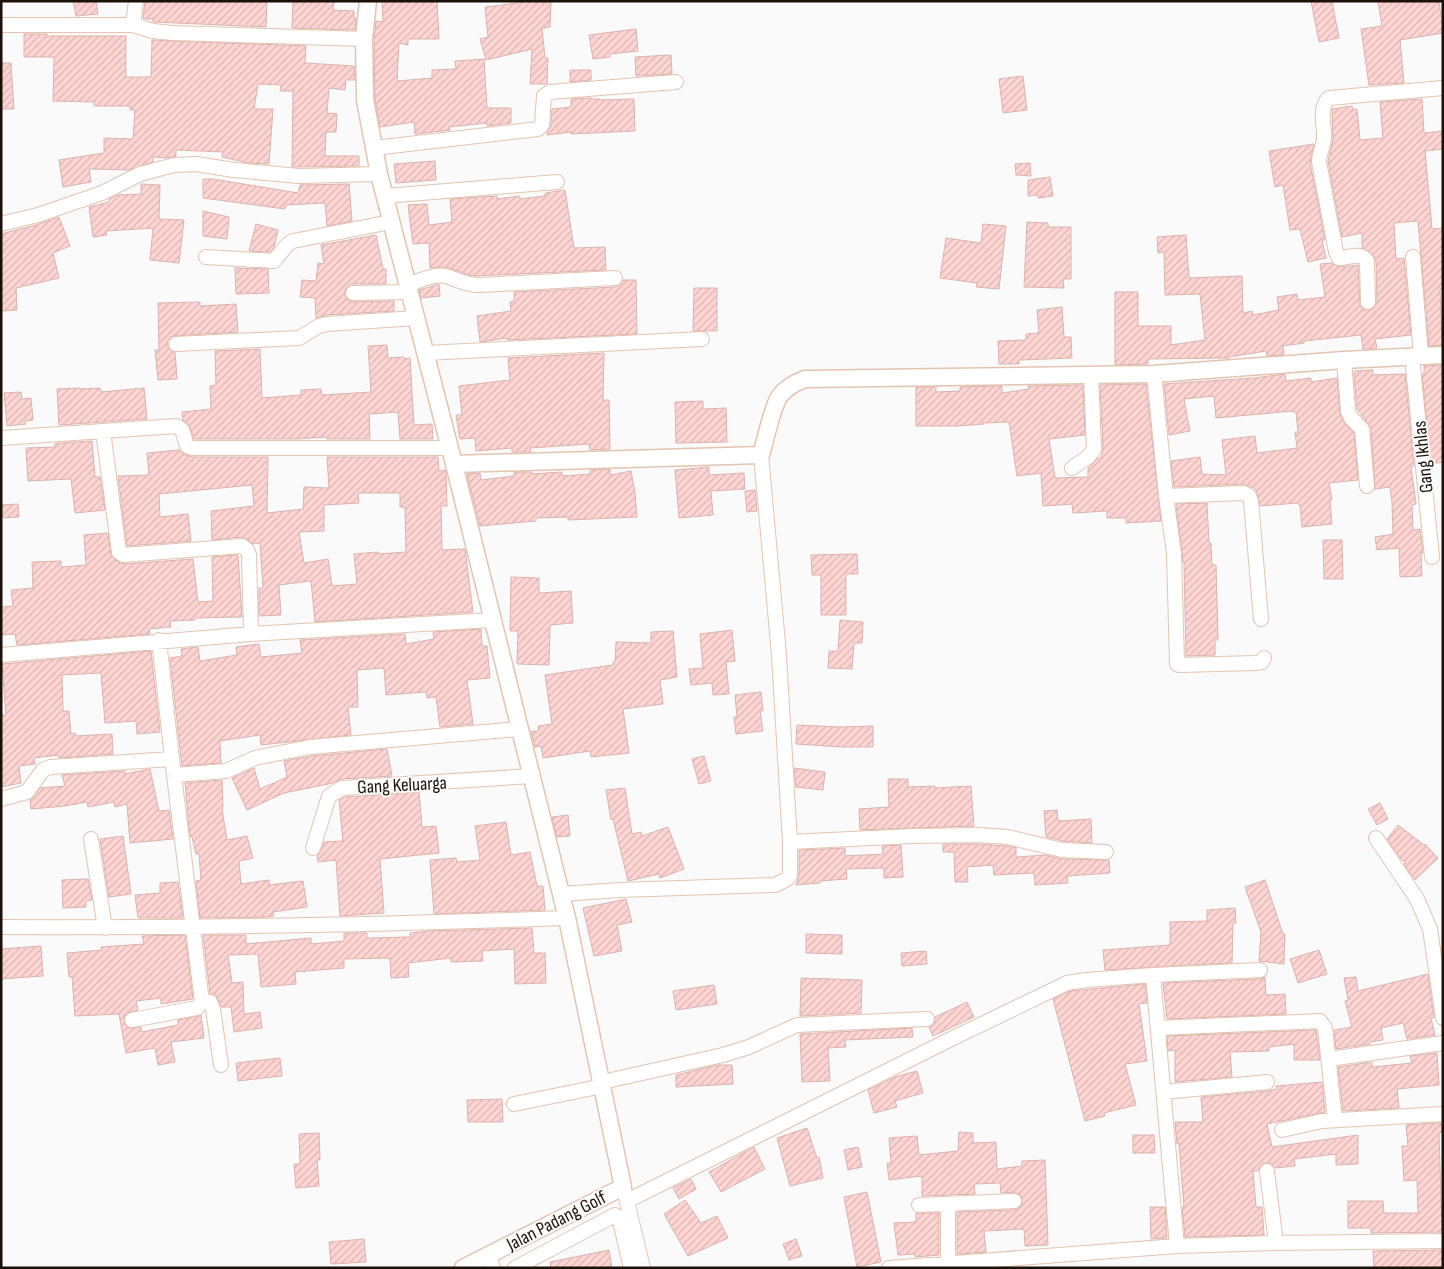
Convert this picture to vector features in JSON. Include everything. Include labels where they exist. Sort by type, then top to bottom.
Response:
[{"type":"street","points":[[134,25],[136,1]]},
{"type":"street","points":[[368,1],[364,39],[365,100],[379,174],[426,353],[567,918],[642,1268]]},
{"type":"street","points":[[1,25],[134,25],[152,31],[172,33],[364,39]]},
{"type":"street","points":[[374,148],[538,129],[542,125],[544,96],[550,92],[676,82]]},
{"type":"street","points":[[1368,302],[1368,266],[1364,257],[1359,255],[1339,258],[1336,252],[1319,162],[1324,140],[1323,105],[1329,98],[1443,88]]},
{"type":"street","points":[[1,224],[38,215],[102,193],[140,174],[174,165],[196,164],[234,170],[299,176],[379,174]]},
{"type":"street","points":[[384,196],[557,182]]},
{"type":"street","points":[[206,257],[270,262],[274,261],[288,244],[293,241],[391,222]]},
{"type":"street","name":"Gang Ikhlas","points":[[1413,258],[1416,357],[1432,557]]},
{"type":"street","points":[[353,293],[408,289],[430,277],[439,276],[448,276],[466,284],[479,285],[615,278]]},
{"type":"street","points":[[176,344],[299,338],[319,326],[328,324],[416,318]]},
{"type":"street","points":[[426,353],[702,339]]},
{"type":"street","points":[[561,894],[620,890],[775,885],[787,879],[790,875],[790,842],[779,655],[761,456],[778,398],[794,382],[805,379],[1154,374],[1344,360],[1443,355]]},
{"type":"street","points":[[1344,360],[1348,411],[1351,418],[1362,429],[1367,486]]},
{"type":"street","points":[[1154,374],[1166,496],[1174,553],[1177,664],[1179,666],[1257,663],[1262,662],[1264,658]]},
{"type":"street","points":[[1072,468],[1088,457],[1094,449],[1091,375]]},
{"type":"street","points":[[1,438],[177,426],[182,430],[187,446],[193,448],[449,448]]},
{"type":"street","points":[[103,431],[119,552],[123,556],[242,546],[248,550],[249,555],[251,634]]},
{"type":"street","points":[[454,464],[761,456]]},
{"type":"street","points":[[1166,496],[1244,493],[1249,496],[1251,501],[1261,619]]},
{"type":"street","points":[[1,655],[159,640],[492,620]]},
{"type":"street","points":[[132,1020],[197,1008],[202,1001],[159,640]]},
{"type":"street","points":[[174,775],[226,771],[255,758],[310,747],[519,729]]},
{"type":"street","points":[[1,799],[26,792],[43,770],[50,767],[172,758]]},
{"type":"street","name":"Gang Keluarga","points":[[312,848],[329,796],[342,788],[532,776]]},
{"type":"street","points":[[790,842],[978,834],[1016,839],[1062,850],[1106,852]]},
{"type":"street","points":[[1376,838],[1417,899],[1430,929],[1443,1018]]},
{"type":"street","points":[[91,839],[104,928]]},
{"type":"street","points":[[1,927],[104,928],[390,925],[567,918]]},
{"type":"street","points":[[625,1194],[1067,983],[1153,975],[1260,970]]},
{"type":"street","points":[[1153,975],[1177,1246]]},
{"type":"street","points":[[202,1001],[210,1002],[213,1009],[221,1065]]},
{"type":"street","points":[[514,1104],[723,1055],[749,1047],[797,1025],[927,1019]]},
{"type":"street","points":[[1158,1028],[1320,1021],[1325,1028],[1335,1120]]},
{"type":"street","points":[[1329,1059],[1443,1043]]},
{"type":"street","points":[[1164,1092],[1267,1082]]},
{"type":"street","points":[[1282,1130],[1304,1124],[1335,1120],[1443,1114]]},
{"type":"street","points":[[1267,1171],[1276,1243]]},
{"type":"street","name":"Jalan Padang Golf","points":[[463,1268],[491,1261],[625,1194]]},
{"type":"street","points":[[919,1205],[1014,1201]]},
{"type":"street","points":[[948,1204],[948,1262]]},
{"type":"street","points":[[515,1268],[615,1215],[619,1216],[631,1268]]},
{"type":"street","points":[[889,1268],[1177,1246],[1443,1241]]},
{"type":"building","points":[[73,1],[96,1],[98,14],[76,16]]},
{"type":"building","points":[[145,1],[267,1],[266,27],[153,22],[153,19],[143,19]]},
{"type":"building","points":[[293,1],[334,1],[333,10],[354,11],[354,18],[356,18],[355,30],[292,28]]},
{"type":"building","points":[[382,1],[437,1],[439,39],[408,39],[408,45],[399,43],[397,81],[432,78],[432,70],[456,69],[455,61],[484,59],[487,108],[511,108],[511,123],[487,126],[487,123],[449,127],[450,130],[415,134],[414,122],[380,127],[375,99],[374,39],[376,21],[383,22]]},
{"type":"building","points":[[518,1],[551,1],[550,27],[542,28],[545,58],[548,58],[547,84],[530,84],[532,49],[486,60],[480,39],[488,37],[485,7],[518,3]]},
{"type":"building","points":[[1311,1],[1332,1],[1339,38],[1319,42]]},
{"type":"building","points":[[1378,1],[1439,1],[1441,17],[1443,17],[1443,33],[1400,40],[1404,83],[1369,85],[1361,29],[1382,26]]},
{"type":"building","points":[[636,29],[638,51],[610,54],[610,57],[593,59],[589,35]]},
{"type":"building","points":[[24,34],[47,34],[47,36],[126,36],[126,77],[151,77],[152,40],[306,46],[305,63],[354,66],[355,80],[346,80],[345,90],[329,88],[327,113],[337,114],[336,132],[326,132],[325,156],[359,156],[359,166],[292,167],[293,91],[280,91],[281,85],[258,84],[254,109],[273,109],[269,164],[248,163],[222,157],[223,152],[176,150],[176,156],[167,158],[153,157],[153,162],[129,170],[89,169],[91,182],[63,187],[59,160],[104,153],[104,138],[133,139],[135,110],[130,110],[130,106],[94,106],[94,102],[53,101],[54,57],[24,57]]},
{"type":"building","points":[[671,55],[672,74],[636,76],[635,57]]},
{"type":"building","points":[[1,63],[11,63],[14,109],[1,109]]},
{"type":"building","points":[[570,70],[591,70],[591,80],[570,82]]},
{"type":"building","points":[[1023,76],[1027,110],[1003,113],[999,79]]},
{"type":"building","points":[[591,98],[600,100],[634,99],[635,131],[571,134],[571,132],[547,135],[551,126],[552,109],[571,107],[571,99]]},
{"type":"building","points":[[1422,99],[1424,133],[1443,131],[1443,149],[1425,151],[1432,229],[1443,228],[1443,289],[1440,289],[1442,345],[1429,346],[1418,221],[1394,223],[1396,259],[1404,258],[1411,335],[1375,339],[1377,348],[1363,349],[1361,335],[1304,341],[1304,343],[1283,346],[1284,354],[1282,355],[1267,356],[1266,351],[1229,358],[1148,359],[1148,364],[1115,365],[1115,292],[1138,292],[1138,326],[1171,326],[1171,345],[1205,340],[1200,294],[1165,295],[1164,252],[1158,253],[1157,237],[1186,235],[1189,278],[1242,276],[1243,313],[1252,311],[1253,315],[1279,310],[1277,297],[1297,294],[1298,300],[1325,297],[1320,264],[1332,263],[1339,267],[1358,265],[1360,306],[1364,310],[1373,309],[1377,302],[1376,261],[1374,256],[1362,248],[1362,233],[1342,237],[1328,161],[1333,140],[1332,109],[1352,106],[1353,110],[1357,109],[1360,140],[1383,138],[1380,102]]},
{"type":"building","points":[[1314,144],[1310,163],[1325,240],[1322,240],[1326,258],[1308,262],[1300,229],[1290,230],[1283,185],[1275,187],[1269,151]]},
{"type":"building","points":[[435,161],[436,180],[396,183],[394,164]]},
{"type":"building","points":[[1030,163],[1031,176],[1016,175],[1015,164]]},
{"type":"building","points":[[1050,177],[1053,196],[1038,198],[1038,195],[1028,196],[1028,180]]},
{"type":"building","points":[[203,179],[298,193],[300,185],[349,184],[352,221],[327,226],[325,203],[286,205],[285,209],[203,198]]},
{"type":"building","points":[[141,184],[160,185],[159,219],[184,220],[179,263],[150,260],[153,228],[106,231],[107,235],[93,237],[89,207],[109,202],[109,199],[117,195],[141,194]]},
{"type":"building","points":[[565,190],[574,248],[605,247],[606,270],[472,276],[446,267],[430,268],[429,243],[413,244],[408,205],[427,204],[429,225],[452,222],[450,199],[497,196],[497,199],[519,196],[520,199],[545,196],[545,193]]},
{"type":"building","points":[[203,211],[229,217],[227,239],[203,236]]},
{"type":"building","points":[[59,217],[70,246],[53,253],[59,278],[16,288],[17,310],[1,311],[1,234]]},
{"type":"building","points":[[1027,222],[1048,223],[1048,227],[1071,227],[1071,279],[1063,279],[1064,288],[1024,287]]},
{"type":"building","points":[[256,224],[278,230],[274,248],[270,252],[249,251]]},
{"type":"building","points":[[983,224],[1006,226],[999,289],[976,287],[977,283],[940,278],[946,238],[981,243]]},
{"type":"building","points":[[376,235],[383,269],[386,269],[386,284],[352,284],[346,288],[344,294],[348,300],[353,302],[394,301],[394,311],[326,315],[316,318],[315,298],[300,297],[302,280],[316,281],[318,263],[324,264],[321,245]]},
{"type":"building","points":[[235,268],[268,269],[269,293],[236,294]]},
{"type":"building","points":[[623,280],[636,280],[637,334],[507,340],[507,338],[480,342],[477,316],[511,311],[510,302],[514,301],[514,292],[615,287],[620,285]]},
{"type":"building","points":[[439,284],[440,296],[421,298],[419,290]]},
{"type":"building","points":[[694,288],[717,288],[717,331],[693,331]]},
{"type":"building","points":[[200,302],[200,306],[236,304],[238,332],[172,336],[168,340],[167,345],[169,349],[175,352],[177,379],[158,380],[155,350],[159,350],[158,303]]},
{"type":"building","points":[[1062,307],[1064,337],[1071,337],[1072,358],[1019,360],[1019,364],[999,364],[998,341],[1026,340],[1026,334],[1039,333],[1037,310]]},
{"type":"building","points":[[387,345],[388,358],[410,358],[414,425],[432,424],[433,439],[400,439],[398,412],[369,414],[370,439],[327,439],[326,437],[297,439],[194,439],[190,427],[183,420],[182,412],[211,409],[210,386],[216,385],[215,351],[260,349],[262,398],[301,395],[301,390],[321,389],[322,395],[371,392],[368,346]]},
{"type":"building","points":[[604,353],[603,400],[609,400],[610,449],[590,450],[589,444],[530,448],[531,452],[512,452],[512,448],[476,451],[475,438],[460,439],[456,415],[462,415],[459,386],[510,380],[508,358]]},
{"type":"building","points":[[1443,365],[1443,462],[1431,464],[1422,374],[1424,374],[1424,366]]},
{"type":"building","points":[[1373,370],[1373,375],[1405,374],[1414,466],[1411,467],[1416,504],[1412,505],[1413,530],[1420,529],[1423,553],[1421,553],[1422,576],[1400,577],[1399,548],[1377,550],[1375,537],[1393,534],[1392,502],[1390,487],[1375,489],[1371,428],[1357,409],[1354,375],[1355,371]]},
{"type":"building","points":[[1285,374],[1286,381],[1311,378],[1311,382],[1337,378],[1340,414],[1345,424],[1354,433],[1358,480],[1329,483],[1332,500],[1330,500],[1332,524],[1302,527],[1300,505],[1298,503],[1260,506],[1257,492],[1254,488],[1244,484],[1174,487],[1171,461],[1200,457],[1202,474],[1226,475],[1222,440],[1255,436],[1257,453],[1297,448],[1295,432],[1298,432],[1296,412],[1293,411],[1216,418],[1214,396],[1184,399],[1190,431],[1169,435],[1164,384]]},
{"type":"building","points":[[1146,384],[1161,521],[1126,523],[1126,518],[1107,518],[1107,511],[1073,513],[1072,504],[1043,506],[1041,473],[1017,476],[1009,422],[958,426],[916,426],[916,387],[936,387],[936,392],[960,391],[960,387],[1002,386],[1002,393],[1029,389],[1028,386],[1083,385],[1085,435],[1049,439],[1055,478],[1088,477],[1088,468],[1098,458],[1101,458],[1103,449],[1100,385]]},
{"type":"building","points":[[100,388],[101,392],[144,388],[147,419],[59,425],[57,389]]},
{"type":"building","points":[[21,392],[22,399],[31,398],[33,420],[25,421],[26,424],[7,426],[4,393]]},
{"type":"building","points":[[703,401],[703,409],[726,408],[727,442],[676,443],[675,402]]},
{"type":"building","points":[[92,441],[95,477],[100,477],[105,510],[75,513],[71,479],[28,481],[26,448],[55,447],[55,444],[60,443]]},
{"type":"building","points":[[179,450],[193,457],[268,457],[267,513],[303,509],[304,487],[329,488],[327,457],[438,457],[439,471],[445,470],[446,474],[447,506],[441,506],[442,550],[465,549],[473,612],[315,622],[311,581],[279,585],[281,615],[259,616],[259,588],[263,588],[260,543],[253,544],[241,537],[212,540],[211,511],[254,506],[252,485],[159,494],[160,517],[188,514],[191,541],[127,546],[118,476],[149,475],[147,453]],"holes":[[[358,493],[400,493],[400,507],[405,507],[406,552],[354,554],[357,584],[332,586],[328,559],[304,563],[299,532],[324,531],[324,505],[359,503]]]},
{"type":"building","points":[[709,467],[709,475],[744,473],[745,489],[711,491],[713,515],[679,518],[675,470]]},
{"type":"building","points":[[610,469],[610,475],[631,471],[637,517],[568,520],[568,517],[536,518],[536,521],[480,526],[467,474],[480,473],[481,480],[514,476],[514,472],[532,472],[532,474],[562,472],[562,476],[590,474],[590,470]]},
{"type":"building","points":[[755,490],[757,511],[747,512],[745,491]]},
{"type":"building","points":[[1207,503],[1212,565],[1216,565],[1218,640],[1215,640],[1215,655],[1186,656],[1184,562],[1176,504]]},
{"type":"building","points":[[18,504],[19,517],[1,518],[1,505]]},
{"type":"building","points":[[108,533],[111,556],[124,564],[193,559],[198,602],[213,601],[212,557],[238,555],[242,617],[195,618],[195,620],[170,621],[171,627],[149,629],[150,634],[17,645],[15,634],[1,635],[1,607],[13,606],[11,590],[33,588],[32,562],[61,561],[61,567],[86,565],[84,535]]},
{"type":"building","points":[[1323,540],[1342,540],[1343,579],[1324,579]]},
{"type":"building","points":[[857,554],[858,574],[846,574],[846,615],[821,615],[821,575],[812,575],[811,555]]},
{"type":"building","points":[[511,577],[539,578],[539,593],[571,591],[573,623],[550,625],[549,665],[517,664],[518,631],[510,631]]},
{"type":"building","points":[[840,620],[863,622],[862,643],[854,643],[852,669],[828,668],[829,651],[838,651]]},
{"type":"building","points":[[481,629],[482,646],[487,646],[490,678],[467,680],[473,724],[440,727],[436,697],[427,698],[426,692],[386,695],[384,668],[357,670],[358,707],[348,707],[351,735],[261,745],[260,735],[220,741],[221,763],[182,766],[170,658],[182,656],[181,649],[198,647],[200,661],[237,655],[236,647],[259,644],[261,657],[302,653],[300,640],[405,634],[406,644],[434,639],[433,632]]},
{"type":"building","points":[[732,630],[735,661],[726,662],[729,694],[713,695],[712,683],[691,685],[689,669],[703,668],[700,634]]},
{"type":"building","points":[[673,631],[677,677],[660,680],[663,704],[623,709],[629,753],[591,757],[590,751],[543,758],[541,746],[535,747],[531,731],[539,731],[538,726],[552,724],[545,675],[613,665],[613,662],[615,662],[616,642],[651,643],[651,632]]},
{"type":"building","points":[[151,651],[160,732],[137,734],[136,721],[105,723],[101,673],[62,675],[63,711],[69,711],[71,734],[75,733],[76,736],[112,734],[113,754],[59,758],[58,755],[34,758],[35,764],[19,766],[21,783],[1,787],[1,715],[6,715],[2,664]]},
{"type":"building","points":[[761,692],[763,711],[760,711],[763,731],[736,734],[734,717],[737,717],[735,695]]},
{"type":"building","points":[[797,725],[873,726],[873,747],[796,744]]},
{"type":"building","points":[[387,749],[392,776],[341,779],[333,783],[284,793],[247,810],[232,778],[254,768],[260,789],[287,777],[284,761],[311,756]]},
{"type":"building","points":[[704,756],[711,781],[699,784],[692,759]]},
{"type":"building","points":[[794,768],[825,772],[823,790],[796,787]]},
{"type":"building","points":[[150,769],[159,811],[169,810],[173,839],[130,843],[127,804],[115,807],[114,802],[88,807],[87,802],[31,809],[30,800],[40,788],[65,786],[62,775],[125,771],[125,774]]},
{"type":"building","points":[[888,779],[908,779],[908,787],[971,786],[974,826],[860,830],[859,809],[889,807]]},
{"type":"building","points":[[222,780],[222,809],[227,840],[247,836],[253,858],[239,861],[241,884],[269,880],[269,885],[303,881],[307,907],[273,912],[274,916],[267,917],[200,918],[196,881],[201,880],[199,854],[196,854],[192,837],[190,837],[185,783]]},
{"type":"building","points":[[625,788],[632,834],[641,832],[642,836],[668,827],[684,869],[660,878],[659,874],[628,881],[613,819],[611,820],[606,790]]},
{"type":"building","points":[[419,792],[422,827],[436,826],[439,853],[380,859],[384,913],[340,916],[336,860],[318,862],[317,856],[324,842],[343,841],[339,800],[345,797]]},
{"type":"building","points":[[1380,803],[1388,819],[1377,825],[1368,809]]},
{"type":"building","points":[[1057,810],[1058,821],[1091,819],[1092,843],[1063,841],[1046,837],[1044,811]]},
{"type":"building","points":[[568,815],[570,836],[557,837],[552,817]]},
{"type":"building","points":[[506,822],[511,855],[530,852],[537,886],[543,886],[545,910],[434,914],[430,860],[456,858],[457,862],[480,860],[475,826]]},
{"type":"building","points":[[1398,825],[1425,844],[1438,858],[1415,880],[1404,864],[1406,863],[1387,839]]},
{"type":"building","points":[[123,836],[131,894],[109,897],[100,839]]},
{"type":"building","points":[[943,844],[1007,846],[1016,848],[1016,857],[1046,855],[1061,859],[1109,860],[1110,873],[1067,876],[1068,883],[1035,885],[1034,873],[994,875],[993,865],[967,867],[968,882],[955,882],[954,852],[943,852]]},
{"type":"building","points":[[901,845],[903,877],[884,878],[884,868],[846,869],[847,879],[796,885],[799,875],[799,850],[845,848],[845,856],[883,854],[882,846]]},
{"type":"building","points":[[88,879],[92,900],[86,901],[86,907],[63,908],[62,880]]},
{"type":"building","points":[[1265,880],[1283,934],[1285,934],[1284,964],[1259,961],[1261,932],[1245,887]]},
{"type":"building","points":[[178,882],[183,918],[138,918],[135,895],[160,893],[160,883]]},
{"type":"building","points":[[626,899],[632,922],[617,925],[622,951],[594,956],[583,908]]},
{"type":"building","points":[[1235,908],[1236,923],[1233,923],[1232,963],[1105,970],[1103,950],[1170,945],[1170,922],[1207,921],[1207,910]]},
{"type":"building","points":[[532,928],[534,953],[545,953],[546,983],[515,984],[514,949],[482,951],[483,961],[451,962],[451,958],[408,963],[409,977],[391,978],[390,958],[344,959],[344,968],[295,972],[296,984],[261,987],[258,954],[228,955],[232,983],[243,982],[244,1014],[260,1012],[262,1028],[234,1032],[231,1007],[221,1007],[216,995],[210,993],[203,935],[246,935],[246,944],[311,938],[311,944],[344,941],[344,933],[367,933],[367,938],[410,937],[410,933],[429,931]]},
{"type":"building","points":[[806,934],[842,935],[842,954],[806,953]]},
{"type":"building","points":[[185,935],[193,999],[161,1004],[161,998],[136,1001],[138,1010],[127,1013],[124,1018],[126,1026],[130,1028],[141,1027],[142,1032],[178,1025],[178,1020],[201,1015],[204,1038],[171,1042],[175,1062],[158,1065],[155,1048],[126,1053],[119,1014],[75,1016],[72,977],[69,977],[67,953],[102,950],[101,947],[144,944],[142,936]]},
{"type":"building","points":[[41,946],[43,976],[1,979],[1,949]]},
{"type":"building","points":[[1319,950],[1327,974],[1298,983],[1290,959]]},
{"type":"building","points":[[926,951],[927,964],[902,966],[901,953]]},
{"type":"building","points":[[1428,974],[1434,1018],[1431,1018],[1435,1035],[1407,1039],[1403,1023],[1381,1028],[1383,1040],[1336,1049],[1334,1030],[1352,1027],[1345,1001],[1348,1000],[1344,978],[1356,977],[1358,991]]},
{"type":"building","points":[[1265,977],[1266,995],[1285,994],[1286,1014],[1167,1019],[1163,983],[1260,979]]},
{"type":"building","points":[[801,978],[862,980],[861,1013],[800,1016]]},
{"type":"building","points":[[1145,984],[1147,1003],[1139,1004],[1147,1061],[1125,1064],[1136,1105],[1104,1113],[1105,1116],[1085,1121],[1053,999],[1070,991]]},
{"type":"building","points":[[714,985],[717,1004],[676,1010],[673,991]]},
{"type":"building","points":[[967,1002],[974,1017],[933,1036],[929,1027],[934,1023],[935,1017]]},
{"type":"building","points":[[912,1028],[913,1037],[845,1040],[846,1047],[828,1048],[830,1081],[802,1082],[800,1034]]},
{"type":"building","points":[[1316,1030],[1320,1060],[1294,1060],[1294,1044],[1269,1047],[1269,1051],[1230,1052],[1232,1077],[1175,1082],[1175,1050],[1168,1051],[1167,1036]]},
{"type":"building","points":[[1437,1053],[1439,1085],[1397,1089],[1399,1108],[1343,1111],[1338,1067],[1372,1062],[1372,1067],[1412,1063],[1410,1056]]},
{"type":"building","points":[[280,1058],[282,1076],[238,1081],[236,1063]]},
{"type":"building","points":[[718,1065],[732,1065],[733,1084],[676,1087],[676,1075]]},
{"type":"building","points":[[917,1071],[923,1093],[895,1101],[897,1107],[874,1113],[868,1090],[895,1077]]},
{"type":"building","points":[[1322,1082],[1325,1112],[1267,1124],[1272,1147],[1358,1135],[1358,1164],[1336,1165],[1336,1154],[1294,1159],[1295,1166],[1275,1168],[1270,1163],[1262,1164],[1258,1171],[1253,1171],[1256,1207],[1262,1207],[1264,1235],[1185,1237],[1179,1143],[1177,1144],[1175,1122],[1203,1122],[1201,1097],[1268,1091],[1277,1089],[1276,1086]]},
{"type":"building","points":[[502,1099],[503,1122],[468,1122],[467,1100]]},
{"type":"building","points":[[1441,1123],[1442,1132],[1439,1133],[1442,1232],[1371,1233],[1371,1228],[1348,1228],[1348,1201],[1383,1201],[1384,1213],[1418,1213],[1417,1180],[1404,1181],[1402,1146],[1408,1146],[1406,1125]]},
{"type":"building","points":[[807,1128],[817,1158],[819,1157],[823,1178],[790,1186],[777,1138]]},
{"type":"building","points":[[959,1132],[973,1133],[973,1143],[996,1142],[997,1169],[1022,1166],[1022,1161],[1045,1160],[1048,1245],[1025,1246],[1024,1229],[984,1231],[986,1252],[957,1254],[957,1212],[1015,1210],[1022,1205],[1021,1196],[1014,1192],[1001,1193],[1000,1183],[974,1184],[975,1194],[922,1196],[922,1176],[889,1180],[887,1163],[891,1163],[889,1138],[917,1136],[919,1155],[958,1151]]},
{"type":"building","points":[[319,1133],[320,1160],[317,1160],[319,1186],[296,1188],[294,1164],[300,1164],[299,1134]]},
{"type":"building","points":[[1133,1135],[1154,1135],[1155,1153],[1133,1153]]},
{"type":"building","points":[[754,1147],[765,1169],[721,1192],[709,1172]]},
{"type":"building","points":[[858,1147],[862,1167],[848,1170],[844,1150]]},
{"type":"building","points":[[691,1179],[696,1189],[679,1199],[673,1188]]},
{"type":"building","points":[[867,1192],[881,1262],[857,1267],[844,1197]]},
{"type":"building","points":[[685,1200],[701,1223],[717,1216],[728,1238],[688,1256],[664,1214]]},
{"type":"building","points":[[1150,1207],[1165,1207],[1167,1238],[1151,1239]]},
{"type":"building","points":[[916,1213],[939,1213],[939,1255],[915,1257],[915,1254],[898,1255],[894,1223],[916,1222]]},
{"type":"building","points":[[364,1239],[366,1262],[331,1264],[329,1242]]},
{"type":"building","points":[[796,1239],[802,1256],[789,1260],[783,1244]]},
{"type":"building","points":[[609,1250],[612,1268],[551,1268],[550,1262]]},
{"type":"building","points":[[1442,1250],[1442,1268],[1374,1268],[1373,1251]]}]
